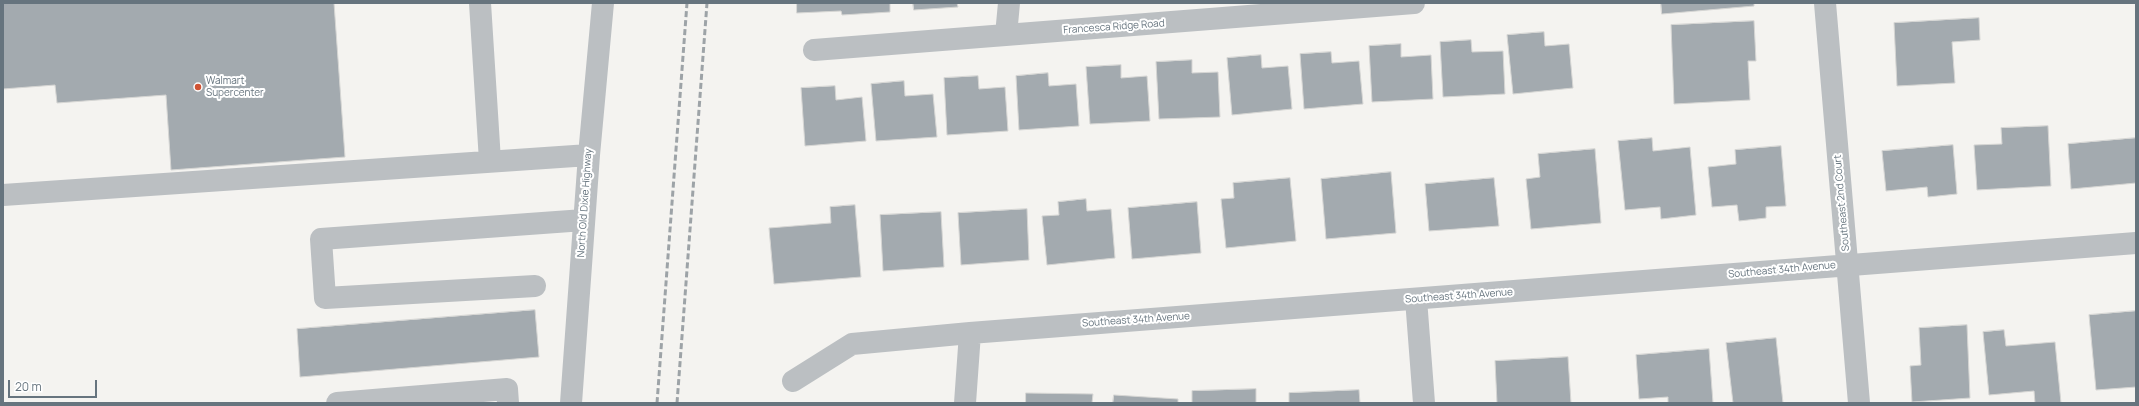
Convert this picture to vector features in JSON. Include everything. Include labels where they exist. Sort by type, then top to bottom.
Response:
[{"type":"street","points":[[480,3],[490,161]]},
{"type":"street","name":"North Old Dixie Highway","points":[[571,403],[589,154],[603,3]]},
{"type":"street","points":[[1006,35],[1009,3]]},
{"type":"street","name":"Francesca Ridge Road","points":[[814,50],[1006,35],[1251,9],[1414,3]]},
{"type":"street","name":"Southeast 2nd Court","points":[[1825,3],[1859,403]]},
{"type":"street","points":[[3,195],[589,154]]},
{"type":"street","points":[[535,286],[325,298],[321,239],[584,220]]},
{"type":"street","name":"Southeast 34th Avenue","points":[[793,381],[852,344],[970,333],[2136,243]]},
{"type":"street","points":[[1416,299],[1424,403]]},
{"type":"street","points":[[965,403],[970,333]]},
{"type":"street","points":[[337,403],[506,389],[508,403]]},
{"type":"building","name":"Walmart Supercenter","points":[[3,3],[334,3],[345,157],[171,170],[166,95],[57,103],[55,85],[3,89]]},
{"type":"building","points":[[797,3],[890,3],[890,12],[842,15],[841,11],[797,13]]},
{"type":"building","points":[[913,3],[957,3],[958,7],[914,10]]},
{"type":"building","points":[[1661,3],[1754,3],[1754,6],[1662,14]]},
{"type":"building","points":[[1979,18],[1980,40],[1952,42],[1955,83],[1897,86],[1894,23]]},
{"type":"building","points":[[1754,21],[1756,61],[1748,61],[1750,100],[1674,104],[1671,25]]},
{"type":"building","points":[[1544,32],[1545,46],[1569,44],[1573,88],[1513,94],[1507,35]]},
{"type":"building","points":[[1471,40],[1472,52],[1503,51],[1505,94],[1443,97],[1440,42]]},
{"type":"building","points":[[1401,44],[1401,57],[1431,55],[1433,99],[1372,102],[1369,46]]},
{"type":"building","points":[[1331,52],[1332,63],[1359,61],[1363,104],[1304,109],[1300,54]]},
{"type":"building","points":[[1261,55],[1262,68],[1288,66],[1292,109],[1232,115],[1227,58]]},
{"type":"building","points":[[1192,60],[1192,73],[1218,72],[1220,117],[1159,119],[1156,62]]},
{"type":"building","points":[[1121,65],[1121,78],[1147,76],[1150,121],[1090,124],[1086,67]]},
{"type":"building","points":[[1048,73],[1049,86],[1076,84],[1079,126],[1019,130],[1016,76]]},
{"type":"building","points":[[978,76],[979,89],[1005,87],[1008,131],[947,135],[944,78]]},
{"type":"building","points":[[904,81],[905,96],[933,94],[937,137],[876,141],[871,84]]},
{"type":"building","points":[[835,86],[836,100],[862,97],[866,141],[805,146],[801,88]]},
{"type":"building","points":[[2048,126],[2051,186],[1977,190],[1974,145],[2002,144],[2001,128]]},
{"type":"building","points":[[1652,138],[1653,151],[1690,147],[1696,215],[1661,219],[1660,207],[1625,210],[1618,141]]},
{"type":"building","points":[[2136,138],[2136,183],[2071,189],[2068,144]]},
{"type":"building","points":[[1953,145],[1957,194],[1928,197],[1927,187],[1886,191],[1882,151]]},
{"type":"building","points":[[1781,146],[1786,206],[1766,207],[1766,218],[1739,221],[1737,205],[1712,207],[1708,167],[1736,164],[1735,150]]},
{"type":"building","points":[[1595,149],[1601,223],[1531,229],[1526,179],[1540,177],[1538,154]]},
{"type":"building","points":[[1391,172],[1396,233],[1326,239],[1321,179]]},
{"type":"building","points":[[1290,178],[1296,241],[1226,248],[1221,199],[1234,198],[1233,183]]},
{"type":"building","points":[[1494,178],[1499,226],[1429,231],[1425,184]]},
{"type":"building","points":[[1086,199],[1087,211],[1111,209],[1115,258],[1047,265],[1042,216],[1059,215],[1058,202]]},
{"type":"building","points":[[1197,202],[1201,253],[1132,259],[1128,208]]},
{"type":"building","points":[[855,205],[861,277],[774,284],[769,228],[831,223],[830,207]]},
{"type":"building","points":[[1027,209],[1029,260],[961,265],[958,213]]},
{"type":"building","points":[[941,212],[944,267],[883,271],[880,215]]},
{"type":"building","points":[[535,310],[539,357],[300,377],[297,329]]},
{"type":"building","points":[[2136,311],[2136,387],[2096,390],[2089,315]]},
{"type":"building","points":[[1967,325],[1970,398],[1912,402],[1910,366],[1921,365],[1919,328]]},
{"type":"building","points":[[2004,330],[2006,346],[2055,342],[2061,403],[2035,403],[2034,391],[1989,395],[1983,332]]},
{"type":"building","points":[[1776,338],[1783,403],[1733,403],[1726,343]]},
{"type":"building","points":[[1709,349],[1713,403],[1668,403],[1668,397],[1639,399],[1636,355]]},
{"type":"building","points":[[1568,357],[1571,403],[1497,403],[1495,361]]},
{"type":"building","points":[[1256,389],[1256,403],[1192,403],[1192,391]]},
{"type":"building","points":[[1359,390],[1360,403],[1289,403],[1289,393]]},
{"type":"building","points":[[1026,393],[1093,394],[1092,403],[1026,403]]},
{"type":"building","points":[[1114,395],[1178,399],[1178,403],[1113,403]]},
{"type":"railway","points":[[657,403],[687,3]]},
{"type":"railway","points":[[677,403],[707,3]]},
{"type":"place","name":"Walmart Supercenter","points":[[198,87]]}]
